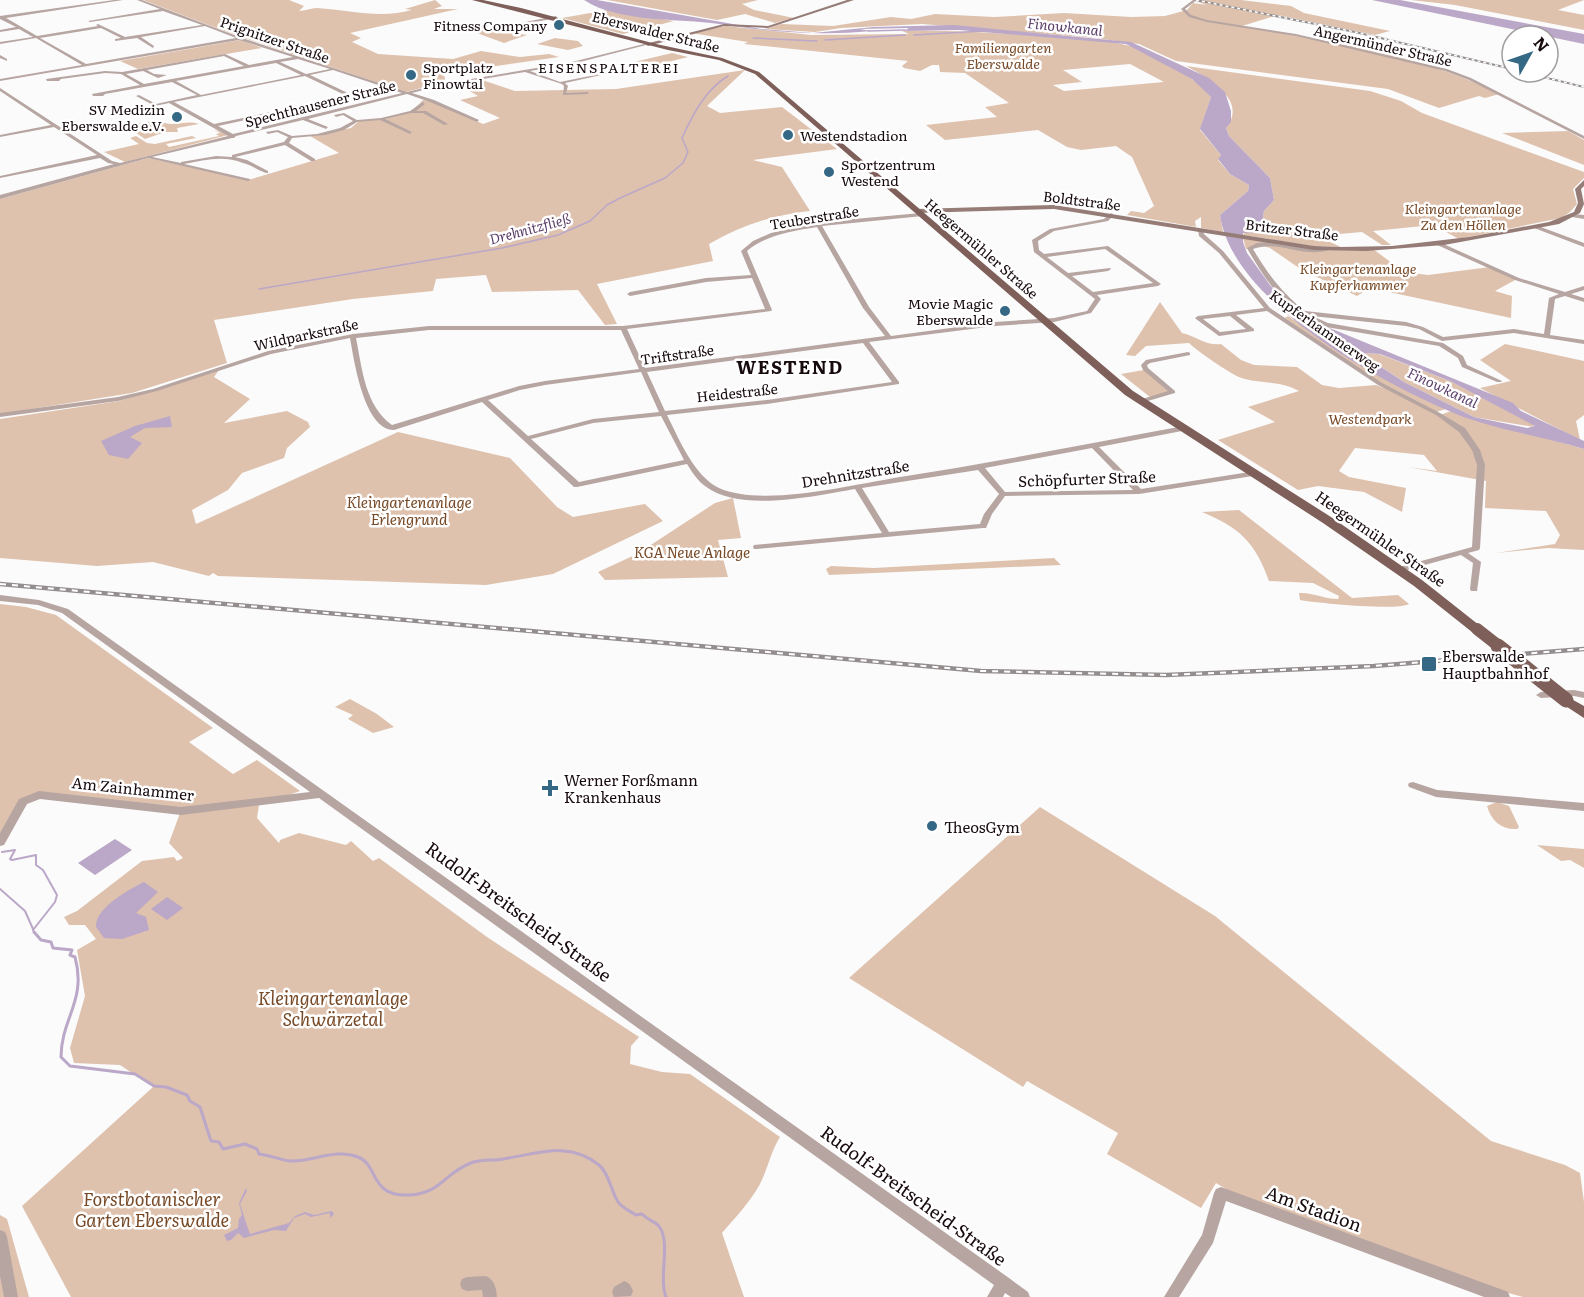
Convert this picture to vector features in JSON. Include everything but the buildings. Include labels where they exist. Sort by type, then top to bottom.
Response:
[{"type":"main road","name":"Eberswalder Straße","points":[[476,0],[556,17],[648,44],[750,69]]},
{"type":"main road","points":[[648,44],[721,25],[733,24],[760,28],[814,14],[852,0]]},
{"type":"main road","name":"Heegermühler Straße","points":[[750,69],[821,125],[1042,319],[1141,401],[1256,473],[1400,570],[1584,713]]},
{"type":"main road","points":[[1574,216],[1581,206],[1578,189],[1584,182]]},
{"type":"main road","name":"Boldtstraße","points":[[921,214],[945,210],[1048,206],[1216,232]]},
{"type":"main road","name":"Britzer Straße","points":[[1216,232],[1328,249],[1437,243],[1536,226],[1574,216]]},
{"type":"street","points":[[1,18],[122,0]]},
{"type":"street","name":"Prignitzer Straße","points":[[139,0],[241,39],[423,102]]},
{"type":"street","name":"Angermünder Straße","points":[[1195,0],[1183,9],[1190,16],[1207,21],[1296,36],[1455,73],[1584,138]]},
{"type":"street","points":[[125,39],[90,21],[164,10]]},
{"type":"street","name":"Eberswalder Straße","points":[[501,27],[556,17]]},
{"type":"street","points":[[1,18],[85,65]]},
{"type":"street","points":[[116,40],[206,26]]},
{"type":"street","points":[[0,43],[101,27]]},
{"type":"street","points":[[0,31],[20,28]]},
{"type":"street","points":[[138,37],[153,47]]},
{"type":"street","points":[[0,80],[241,39]]},
{"type":"street","name":"Spechthausener Straße","points":[[0,197],[147,157],[405,94],[572,63],[648,44]]},
{"type":"street","points":[[59,80],[105,72],[122,73],[225,55],[249,67]]},
{"type":"street","points":[[0,56],[6,60]]},
{"type":"street","points":[[103,95],[298,58]]},
{"type":"street","points":[[212,126],[351,97],[277,62]]},
{"type":"street","points":[[143,69],[152,74],[214,63]]},
{"type":"street","points":[[561,83],[604,74],[572,63]]},
{"type":"street","points":[[220,66],[229,70]]},
{"type":"street","points":[[29,69],[35,73],[12,77],[6,73],[29,69]]},
{"type":"street","points":[[138,96],[155,105],[333,70]]},
{"type":"street","points":[[523,71],[561,83],[566,86],[564,94],[588,93]]},
{"type":"street","points":[[122,73],[144,86]]},
{"type":"street","points":[[173,81],[199,95]]},
{"type":"street","points":[[0,88],[101,156],[121,164]]},
{"type":"street","points":[[0,98],[11,96]]},
{"type":"street","points":[[411,112],[423,102],[432,101],[466,120]]},
{"type":"street","points":[[170,102],[233,137],[241,139]]},
{"type":"street","points":[[423,102],[466,120],[477,121]]},
{"type":"street","points":[[311,121],[344,114],[356,121],[424,112],[446,124]]},
{"type":"street","points":[[305,119],[326,128]]},
{"type":"street","points":[[381,119],[410,133]]},
{"type":"street","points":[[217,144],[278,131],[291,137],[309,136],[349,127],[356,121]]},
{"type":"street","points":[[0,136],[55,125]]},
{"type":"street","points":[[178,164],[215,155],[234,156],[286,143],[291,137]]},
{"type":"street","points":[[286,143],[313,160]]},
{"type":"street","points":[[0,177],[101,156]]},
{"type":"street","points":[[234,156],[266,172]]},
{"type":"street","points":[[147,157],[248,180]]},
{"type":"street","name":"Teuberstraße","points":[[769,310],[744,251],[745,248],[772,233],[921,214]]},
{"type":"street","points":[[1042,256],[1106,247],[1158,284],[1092,294],[1042,256],[1034,246],[1039,236],[1057,229],[1106,220],[1111,215]]},
{"type":"street","points":[[1574,216],[1584,218]]},
{"type":"street","points":[[819,226],[866,308],[890,338]]},
{"type":"street","points":[[1536,226],[1584,245]]},
{"type":"street","name":"Kupferhammerweg","points":[[1200,230],[1201,235],[1221,252],[1268,309],[1380,384],[1440,415],[1462,430],[1476,450],[1481,465],[1478,543],[1476,548],[1463,553]]},
{"type":"street","points":[[1437,243],[1516,279],[1584,300]]},
{"type":"street","points":[[1328,249],[1317,251],[1278,245],[1250,248],[1280,291],[1304,313],[1326,325],[1441,342],[1514,331],[1548,332],[1584,342]]},
{"type":"street","points":[[1067,275],[1108,269]]},
{"type":"street","points":[[630,294],[706,280],[754,276]]},
{"type":"street","points":[[1548,332],[1552,298],[1584,288]]},
{"type":"street","name":"Triftstraße","points":[[353,336],[365,392],[382,423],[391,428],[483,399],[545,383],[1042,319],[1054,320],[1089,312],[1099,301],[1092,294]]},
{"type":"street","points":[[1231,314],[1252,330],[1219,334],[1198,318],[1268,309]]},
{"type":"street","name":"Wildparkstraße","points":[[0,415],[118,399],[166,387],[270,352],[353,336],[429,328],[623,328],[769,310]]},
{"type":"street","points":[[1304,313],[1406,324],[1421,328],[1461,357],[1464,366],[1498,381]]},
{"type":"street","name":"Drehnitzstraße","points":[[623,328],[687,462],[706,483],[717,489],[746,496],[774,498],[858,487],[980,467],[1184,428]]},
{"type":"street","name":"Heidestraße","points":[[528,438],[578,423],[664,411],[767,402],[897,383],[865,342]]},
{"type":"street","points":[[1141,401],[1173,392],[1144,369],[1144,365],[1148,361],[1188,354]]},
{"type":"street","points":[[483,399],[577,485],[687,462]]},
{"type":"street","points":[[1094,446],[1139,492]]},
{"type":"street","points":[[980,467],[1003,495]]},
{"type":"street","name":"Schöpfurter Straße","points":[[757,547],[983,526],[988,514],[1003,495],[1139,492],[1256,473]]},
{"type":"street","points":[[858,487],[887,535]]},
{"type":"street","points":[[1400,570],[1463,553],[1477,562],[1474,589]]},
{"type":"street","name":"Rudolf-Breitscheid-Straße","points":[[0,598],[39,603],[65,610],[1023,1297]]},
{"type":"street","points":[[1541,695],[1574,693],[1584,695]]},
{"type":"street","points":[[1413,785],[1436,793],[1584,807]]},
{"type":"street","name":"Am Zainhammer","points":[[0,842],[23,802],[39,795],[185,811],[322,795]]},
{"type":"street","name":"Am Stadion","points":[[1171,1297],[1208,1238],[1221,1193],[1503,1297]]},
{"type":"street","points":[[0,1237],[11,1297]]},
{"type":"street","name":"Rudolf-Breitscheid-Straße","points":[[994,1297],[1004,1283]]},
{"type":"green space","points":[[143,0],[289,0],[304,6],[299,11],[317,8],[388,14],[412,10],[405,9],[435,0],[442,6],[434,9],[458,9],[350,33],[361,38],[352,42],[378,54],[453,59],[481,51],[520,57],[549,54],[559,57],[441,74],[445,77],[444,82],[406,92],[235,35]]},
{"type":"green space","points":[[607,0],[758,0],[742,4],[754,10],[794,18],[775,23],[745,14],[717,20]]},
{"type":"green space","points":[[1200,0],[1241,0],[1291,6],[1304,13],[1390,31],[1375,35],[1278,15],[1242,26],[1407,59],[1470,80],[1499,94],[1485,98],[1479,96],[1439,108],[1388,89],[1176,61],[1139,44],[1095,38],[922,24],[841,28],[815,32],[765,29],[781,24],[833,26],[891,17],[911,19],[935,14],[994,17],[1064,13],[1131,17],[1165,16],[1187,10],[1193,3],[1207,5],[1198,2]]},
{"type":"green space","points":[[1411,0],[1584,0],[1558,10],[1584,15],[1584,30],[1560,24],[1455,5]]},
{"type":"green space","points":[[607,10],[674,21],[623,34],[562,18]]},
{"type":"green space","name":"Familiengarten Eberswalde","points":[[725,26],[811,35],[959,31],[1090,40],[1126,45],[1173,66],[1196,82],[1211,97],[1200,130],[1221,155],[1218,160],[1230,174],[1249,185],[1248,191],[1220,215],[1223,232],[1201,228],[1201,217],[1195,221],[1196,227],[1127,215],[1131,211],[1144,213],[1154,206],[1132,157],[1116,146],[1081,150],[1067,147],[1038,130],[945,140],[926,125],[997,117],[985,107],[1009,103],[965,73],[940,72],[939,65],[932,65],[920,71],[904,68],[902,66],[908,61],[744,44],[748,42],[691,33]],"holes":[[[1130,64],[1164,82],[1064,91],[1053,85],[1082,82],[1063,70]]]},
{"type":"green space","points":[[477,27],[527,35],[504,43],[466,29]]},
{"type":"green space","points":[[555,38],[578,41],[583,46],[568,50],[537,44]]},
{"type":"green space","points":[[240,40],[262,48],[138,69],[120,61]]},
{"type":"green space","points":[[672,53],[688,57],[644,68],[630,63]]},
{"type":"green space","name":"Kleingartenanlage Zu den Höllen","points":[[1186,66],[1370,91],[1401,101],[1422,113],[1584,172],[1584,178],[1573,189],[1577,204],[1561,218],[1459,239],[1433,225],[1373,231],[1391,245],[1382,245],[1362,232],[1317,236],[1341,247],[1312,246],[1243,235],[1245,232],[1261,232],[1264,211],[1274,200],[1270,178],[1229,136],[1226,128],[1232,118],[1232,108],[1223,91]]},
{"type":"green space","points":[[745,70],[707,106],[720,113],[782,107],[837,149],[753,160],[782,167],[810,211],[758,222],[721,237],[709,244],[713,261],[597,284],[617,324],[605,325],[578,290],[492,292],[486,275],[436,279],[433,291],[353,299],[214,320],[227,363],[132,393],[0,414],[0,199],[148,158],[248,180],[339,153],[310,136],[351,128],[359,121],[384,119],[411,112],[423,100],[432,101],[483,124],[500,118],[460,100],[478,96],[468,90],[440,87],[479,79],[515,91],[616,89]]},
{"type":"green space","points":[[158,120],[168,124],[199,124],[177,128],[178,132],[165,132],[145,139],[126,126]]},
{"type":"green space","points":[[213,129],[228,135],[125,162],[104,152],[139,144],[130,138],[136,136],[147,143],[155,144],[192,136],[196,138],[166,144],[169,147],[219,136],[216,134],[220,133]]},
{"type":"green space","points":[[1568,131],[1584,140],[1584,165],[1502,133]]},
{"type":"green space","name":"Kleingartenanlage Kupferhammer","points":[[1243,238],[1326,249],[1373,249],[1404,272],[1428,275],[1490,267],[1517,279],[1495,291],[1512,296],[1511,318],[1370,288],[1357,296],[1302,270],[1270,248],[1263,246],[1246,249]]},
{"type":"green space","name":"Westendpark","points":[[1160,302],[1182,333],[1211,344],[1221,344],[1241,360],[1254,365],[1297,367],[1322,385],[1339,388],[1376,385],[1389,390],[1285,318],[1288,316],[1368,369],[1446,409],[1436,412],[1440,415],[1451,411],[1584,449],[1584,550],[1548,548],[1496,553],[1555,544],[1560,535],[1546,511],[1485,508],[1486,481],[1408,467],[1437,471],[1424,455],[1355,448],[1339,471],[1349,477],[1406,488],[1402,512],[1364,492],[1318,486],[1298,490],[1218,440],[1275,422],[1248,407],[1299,391],[1276,383],[1239,377],[1189,343],[1146,346],[1135,356],[1126,355]]},
{"type":"green space","points":[[1505,344],[1584,361],[1584,415],[1576,421],[1580,440],[1480,388],[1511,381],[1480,360]]},
{"type":"green space","points":[[1362,354],[1379,354],[1450,381],[1533,424],[1534,427],[1474,417],[1404,382]]},
{"type":"green space","name":"Kleingartenanlage Erlengrund","points":[[219,370],[214,377],[250,399],[224,423],[287,411],[308,422],[310,427],[287,448],[284,458],[242,473],[228,490],[192,510],[196,524],[398,432],[510,458],[557,507],[573,517],[645,504],[663,521],[553,574],[486,585],[218,576],[213,573],[209,576],[153,562],[97,566],[0,558],[0,419],[119,401]]},
{"type":"green space","points":[[1144,370],[1170,392],[1150,397],[1121,374]]},
{"type":"green space","name":"KGA Neue Anlage","points":[[733,498],[741,538],[718,540],[728,577],[605,580],[598,572],[637,554],[715,503]]},
{"type":"green space","points":[[1239,510],[1352,598],[1398,595],[1409,604],[1374,607],[1300,600],[1299,593],[1333,599],[1338,599],[1339,596],[1313,583],[1269,581],[1252,546],[1227,524],[1202,512]]},
{"type":"green space","points":[[1054,558],[1061,565],[829,575],[826,569],[831,566],[874,568]]},
{"type":"green space","points":[[0,604],[26,607],[56,615],[213,728],[189,742],[233,774],[257,760],[300,791],[280,798],[181,810],[30,796],[0,838]]},
{"type":"green space","points":[[350,699],[377,714],[394,727],[373,733],[348,719],[353,715],[335,707]]},
{"type":"green space","points":[[1497,802],[1509,806],[1519,827],[1517,829],[1498,824],[1491,816],[1487,806]]},
{"type":"green space","name":"Kleingartenanlage Schwärzetal","points":[[259,805],[257,818],[279,843],[280,840],[299,833],[346,845],[351,841],[373,861],[379,858],[487,937],[639,1037],[631,1046],[630,1064],[662,1072],[690,1074],[780,1137],[756,1191],[722,1233],[744,1297],[71,1297],[22,1206],[153,1087],[120,1065],[74,1063],[70,1048],[85,996],[77,950],[96,939],[85,925],[69,925],[64,917],[77,911],[142,861],[174,857],[177,861],[183,858],[169,843],[180,813]]},
{"type":"green space","points":[[1040,807],[1215,916],[1491,1141],[1565,1165],[1580,1173],[1584,1202],[1584,1297],[1523,1297],[1501,1291],[1231,1192],[1216,1183],[1201,1208],[1107,1154],[1118,1133],[1027,1081],[1023,1087],[849,978]]},
{"type":"green space","points":[[1537,845],[1584,849],[1584,868],[1570,860],[1561,861]]},
{"type":"green space","points":[[0,1215],[7,1219],[29,1297],[0,1297]]},
{"type":"shaded area","points":[[584,0],[597,0],[761,29],[811,33],[757,29],[614,13]]},
{"type":"shaded area","points":[[1372,0],[1400,0],[1530,24],[1500,24],[1500,27]]},
{"type":"shaded area","points":[[954,25],[1131,42],[1209,78],[1225,92],[1231,111],[1231,122],[1226,128],[1229,136],[1270,178],[1274,200],[1264,211],[1261,232],[1243,233],[1247,253],[1270,285],[1298,315],[1513,403],[1521,411],[1584,441],[1584,449],[1487,424],[1456,414],[1425,400],[1389,382],[1314,336],[1280,308],[1251,278],[1231,247],[1220,215],[1248,191],[1249,185],[1230,174],[1218,159],[1221,155],[1200,129],[1211,97],[1192,79],[1126,44],[959,30],[904,31],[909,28],[860,29],[871,31],[813,33],[874,27]],"holes":[[[1365,353],[1380,354],[1450,381],[1535,426],[1527,428],[1474,417],[1404,382],[1363,355]]]},
{"type":"shaded area","points":[[1560,30],[1584,34],[1584,44],[1560,39]]},
{"type":"shaded area","points":[[170,416],[172,427],[145,428],[130,437],[142,443],[128,459],[109,455],[101,441],[135,426]]},
{"type":"shaded area","points":[[115,839],[132,850],[95,875],[78,863]]},
{"type":"shaded area","points":[[144,882],[158,892],[136,913],[146,917],[149,930],[122,939],[104,938],[96,927],[101,913],[114,900]]},
{"type":"shaded area","points":[[167,897],[183,908],[167,920],[151,909]]},
{"type":"shaded area","points":[[246,1188],[247,1191],[240,1204],[250,1234],[289,1223],[295,1216],[305,1212],[314,1215],[332,1211],[334,1214],[330,1218],[330,1213],[311,1217],[305,1214],[294,1218],[286,1231],[274,1230],[244,1238],[238,1233],[227,1241],[224,1235],[238,1228],[242,1215],[239,1203]]},
{"type":"waterway","name":"Finowkanal","points":[[868,31],[905,30]]},
{"type":"waterway","points":[[914,35],[983,31]]},
{"type":"waterway","name":"Drehnitzfließ","points":[[825,40],[905,35]]},
{"type":"waterway","name":"Drehnitzfließ","points":[[753,38],[817,41]]},
{"type":"waterway","name":"Drehnitzfließ","points":[[259,289],[502,248],[558,235],[590,221],[607,205],[665,178],[683,163],[688,152],[682,138],[691,120],[706,95],[728,76]]},
{"type":"waterway","points":[[2,852],[15,850],[10,859],[12,860],[36,855],[36,865],[43,870],[57,895],[55,902],[33,930],[35,933]]},
{"type":"waterway","points":[[0,889],[25,911],[33,929]]},
{"type":"waterway","points":[[34,932],[41,940],[51,942],[53,948],[72,950],[70,955],[75,957],[78,985],[65,1031],[61,1057],[70,1066],[135,1074],[154,1086],[166,1087],[187,1095],[190,1101],[200,1107],[211,1141],[219,1142],[223,1149],[245,1144],[257,1149],[259,1154],[290,1161],[341,1154],[358,1157],[365,1161],[381,1186],[396,1194],[409,1195],[429,1191],[462,1167],[475,1162],[552,1151],[564,1151],[588,1157],[602,1168],[621,1206],[636,1215],[642,1214],[658,1225],[662,1232],[665,1249],[663,1279],[666,1297]]},
{"type":"railway","points":[[1196,0],[1355,32],[1500,66]]},
{"type":"railway","points":[[1560,81],[1584,87]]},
{"type":"railway","points":[[0,584],[981,671],[1166,675],[1374,666],[1584,649]]},
{"type":"place","name":"Fitness Company","points":[[559,25]]},
{"type":"place","name":"Sportplatz Finowtal","points":[[411,75]]},
{"type":"place","name":"SV Medizin Eberswalde e.V.","points":[[177,117]]},
{"type":"place","name":"Westendstadion","points":[[788,135]]},
{"type":"place","name":"Sportzentrum Westend","points":[[829,172]]},
{"type":"place","name":"Movie Magic Eberswalde","points":[[1005,311]]},
{"type":"place","name":"Eberswalde Hauptbahnhof","points":[[1429,664]]},
{"type":"place","name":"Werner Forßmann Krankenhaus","points":[[550,788]]},
{"type":"place","name":"TheosGym","points":[[932,826]]},
{"type":"district","name":"EISENSPALTEREI","points":[[609,67]]},
{"type":"district","name":"WESTEND","points":[[790,366]]},
{"type":"park label","name":"Forstbotanischer Garten Eberswalde","points":[[152,1208]]}]
